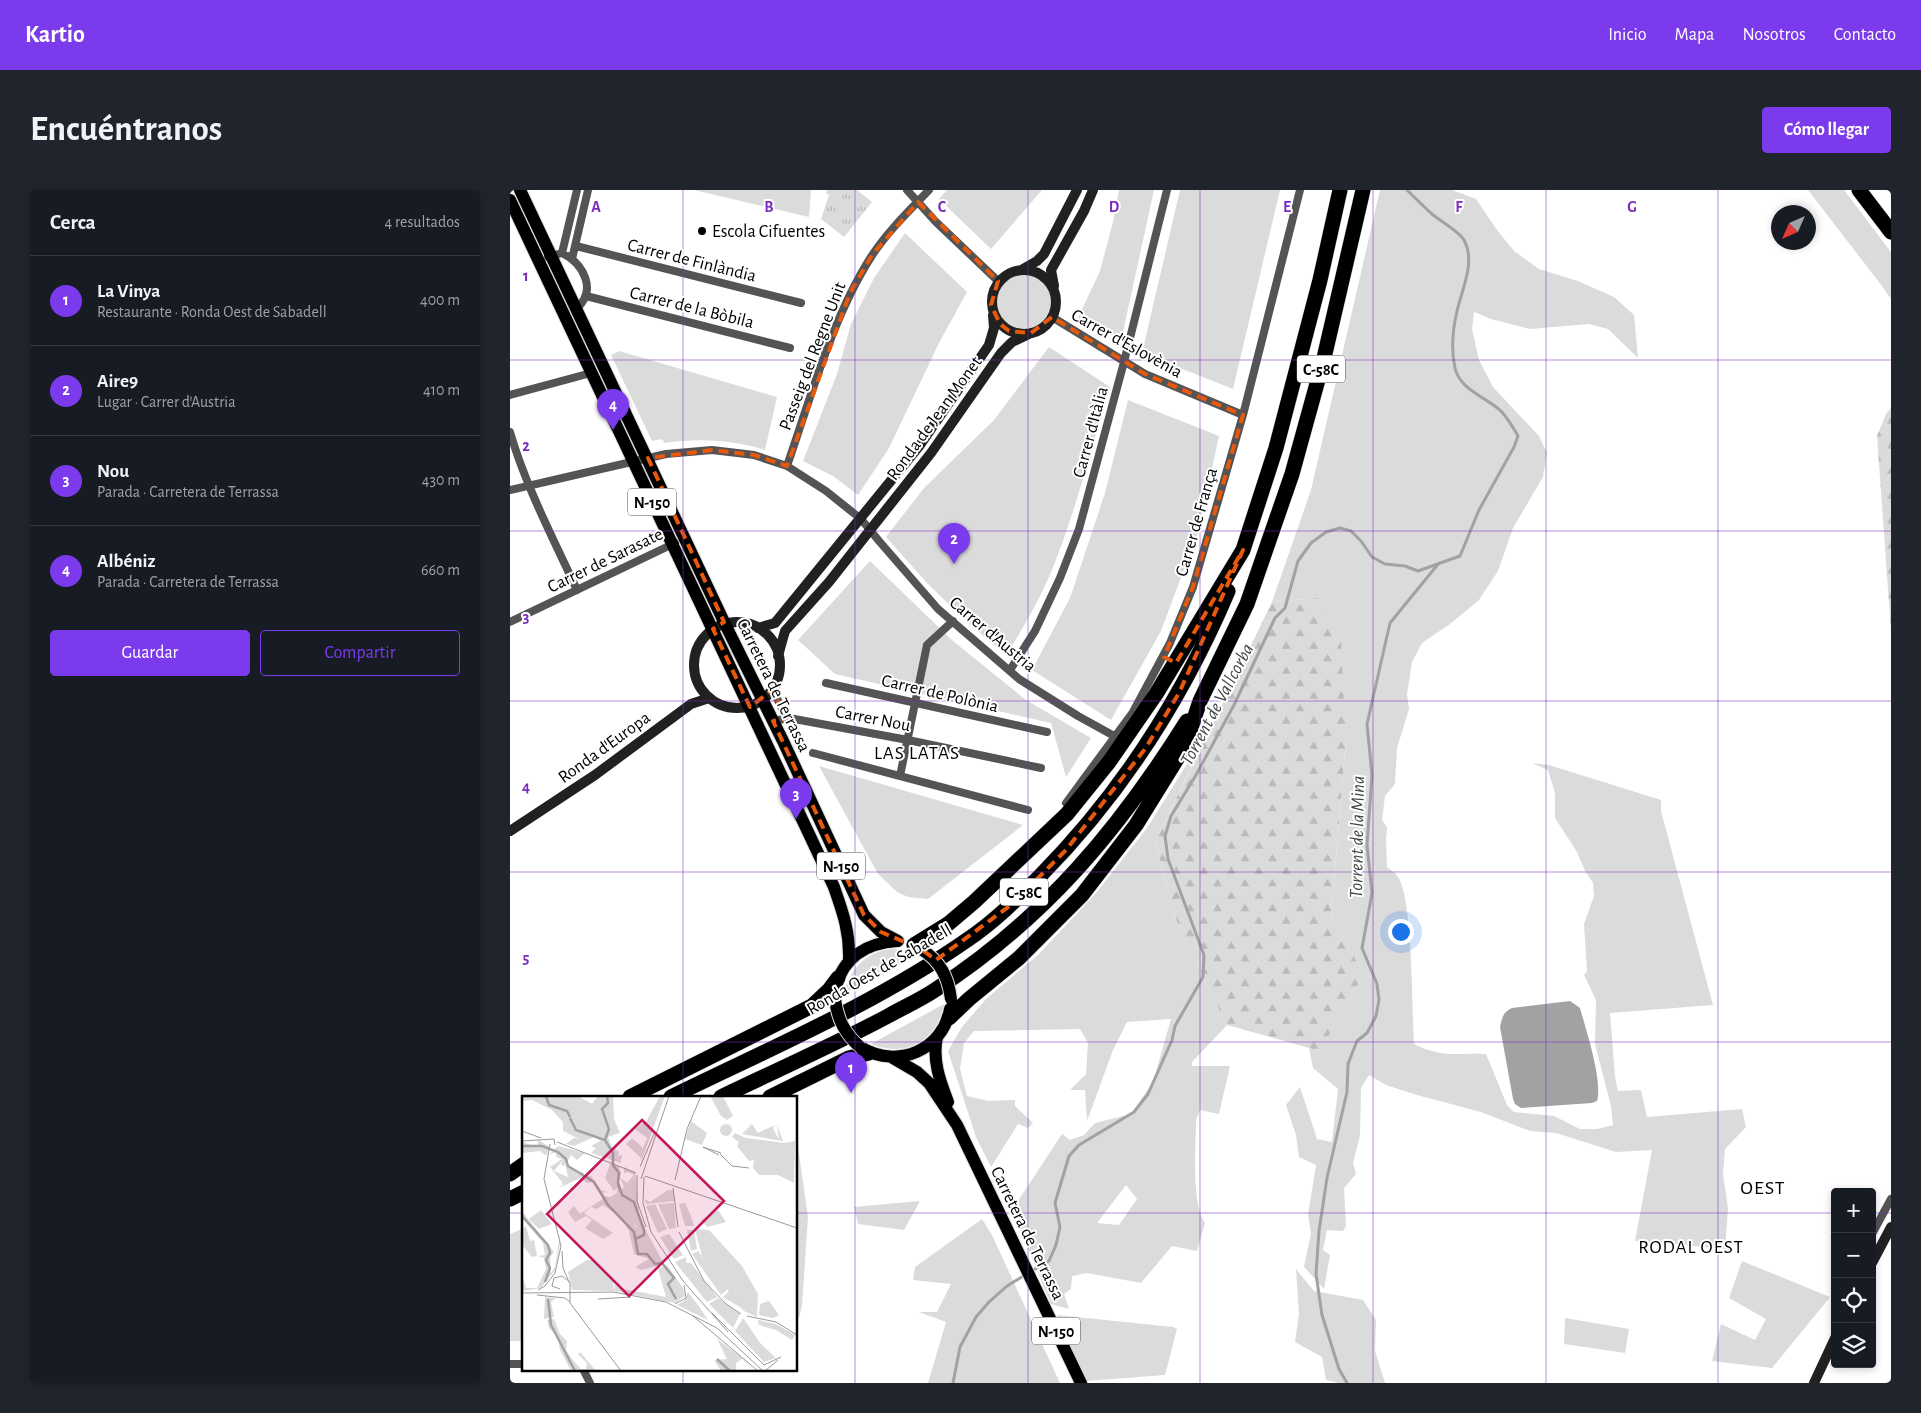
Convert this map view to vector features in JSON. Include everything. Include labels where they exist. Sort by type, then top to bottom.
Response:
[{"type":"highway","name":"C-58C","points":[[1244,550],[1276,448],[1320,280],[1340,190]]},
{"type":"highway","name":"C-58C","points":[[723,1096],[863,1029],[933,991],[982,958],[1025,923],[1081,866],[1126,812],[1162,762],[1200,701],[1247,604],[1292,474],[1324,358],[1363,190]]},
{"type":"highway","points":[[1859,190],[1891,232]]},
{"type":"highway","points":[[918,947],[974,902],[1067,814],[1135,726],[1178,660],[1244,550]]},
{"type":"highway","name":"Ronda Oest de Sabadell","points":[[673,1096],[852,1008],[922,970],[969,939],[1011,905],[1066,850],[1145,749],[1179,692],[1202,648],[1244,550]]},
{"type":"highway","points":[[949,1018],[1031,947],[1065,914],[1095,880],[1136,825],[1176,762],[1188,737],[1200,701]]},
{"type":"highway","points":[[632,1096],[812,1006],[829,990],[838,978]]},
{"type":"highway","points":[[772,1096],[865,1050]]},
{"type":"highway","points":[[510,1175],[522,1167]]},
{"type":"highway","points":[[510,1199],[522,1193]]},
{"type":"main road","name":"Carretera de Terrassa","points":[[520,190],[557,254],[577,308],[685,538],[748,710],[834,887],[847,923],[849,960]]},
{"type":"main road","name":"Carretera de Terrassa","points":[[510,200],[672,544],[773,721],[864,915],[881,932],[898,941]]},
{"type":"main road","points":[[748,710],[773,721]]},
{"type":"main road","name":"N-150","points":[[898,941],[918,947],[931,955],[941,966],[947,978],[952,999],[949,1018],[937,1038],[917,1053],[893,1058],[865,1050],[844,1031],[837,1015],[835,998],[838,978],[849,960],[873,945],[898,941]]},
{"type":"main road","name":"Carretera de Terrassa","points":[[937,1038],[934,1049],[936,1067],[957,1126],[1081,1383]]},
{"type":"main road","name":"Carretera de Terrassa","points":[[893,1058],[917,1072],[929,1082],[957,1126]]},
{"type":"street","points":[[557,254],[577,190]]},
{"type":"street","points":[[572,259],[588,190]]},
{"type":"street","points":[[907,190],[936,222],[998,281]]},
{"type":"street","name":"Passeig del Regne Unit","points":[[787,466],[831,340],[850,293],[872,256],[898,221],[929,190]]},
{"type":"street","points":[[1077,190],[1044,254],[1037,261],[1023,269],[1006,274],[998,281],[992,294],[991,305],[994,315],[1000,324],[1009,331],[1031,334],[1045,326],[1052,318],[1056,300],[1051,270],[1084,211],[1093,190]]},
{"type":"street","name":"Carrer d'Itàlia","points":[[1010,670],[1035,631],[1060,578],[1081,520],[1168,190]]},
{"type":"street","name":"Carrer de França","points":[[1049,830],[1062,809],[1134,712],[1170,643],[1193,587],[1243,415],[1300,190]]},
{"type":"street","name":"Carrer de Finlàndia","points":[[576,246],[801,303]]},
{"type":"street","points":[[540,262],[557,254],[572,259],[581,269],[587,287],[586,296],[577,308],[561,306]]},
{"type":"street","points":[[1023,269],[1039,273],[1050,282],[1055,292]]},
{"type":"street","name":"Carrer de la Bòbila","points":[[586,296],[790,348]]},
{"type":"street","name":"Ronda de Jean Monet","points":[[758,628],[776,624],[920,445],[989,345],[994,328],[994,315]]},
{"type":"street","name":"Carrer d'Eslovènia","points":[[1052,318],[1124,362],[1181,390],[1243,415]]},
{"type":"street","name":"Ronda de Jean Monet","points":[[773,690],[777,676],[778,656],[785,632],[871,531],[931,454],[1001,353],[1012,342],[1031,334]]},
{"type":"street","points":[[510,395],[591,373]]},
{"type":"street","points":[[510,432],[528,486],[577,590]]},
{"type":"street","points":[[510,490],[662,454],[712,450],[754,455],[787,466],[826,491],[861,519],[871,531]]},
{"type":"street","name":"Carrer d'Austria","points":[[871,531],[938,609],[1019,679],[1116,737]]},
{"type":"street","name":"Carrer de Sarasate","points":[[510,622],[685,538]]},
{"type":"street","points":[[900,776],[927,645],[953,622]]},
{"type":"street","points":[[778,656],[772,641],[758,628],[742,623],[719,627],[702,640],[694,657],[695,675],[698,686],[710,698],[726,706],[748,710],[773,690],[788,718]]},
{"type":"street","name":"Carrer de Polònia","points":[[826,683],[1047,732]]},
{"type":"street","points":[[691,704],[698,686]]},
{"type":"street","name":"Ronda d'Europa","points":[[510,831],[596,775],[691,704],[710,698]]},
{"type":"street","name":"Carrer Nou","points":[[773,721],[788,718],[908,740],[1041,768]]},
{"type":"street","points":[[813,753],[1028,810]]},
{"type":"street","points":[[1873,1233],[1891,1199]]},
{"type":"street","points":[[1876,1255],[1891,1227]]},
{"type":"street","points":[[1814,1383],[1831,1347]]},
{"type":"street","points":[[584,1370],[590,1383]]},
{"type":"highlighted area","points":[[918,202],[998,281],[991,305],[1000,324],[1009,331],[1031,333],[1052,317],[1145,374],[1243,415],[1193,587],[1164,657],[1176,663],[1243,550],[1179,693],[1145,749],[1066,850],[1011,905],[936,960],[921,949],[881,932],[864,915],[773,721],[787,718],[772,690],[750,707],[713,629],[724,622],[648,458],[712,450],[754,455],[787,466],[850,293],[872,255]]},
{"type":"green space","points":[[694,190],[811,190],[809,217]]},
{"type":"green space","points":[[827,190],[857,190],[872,202],[844,237],[821,219],[829,195],[826,193]]},
{"type":"green space","points":[[947,190],[1042,190],[991,249],[939,199]]},
{"type":"green space","points":[[1119,190],[1154,190],[1121,341],[1078,318],[1100,271]]},
{"type":"green space","points":[[1180,190],[1280,190],[1233,389],[1142,353]]},
{"type":"green space","points":[[1380,190],[1452,190],[1476,199],[1514,251],[1539,269],[1578,281],[1614,297],[1634,315],[1638,358],[1608,329],[1589,324],[1530,329],[1491,319],[1474,312],[1472,329],[1479,360],[1493,387],[1539,436],[1547,453],[1543,477],[1513,528],[1498,571],[1479,600],[1450,624],[1422,643],[1412,662],[1407,694],[1409,709],[1397,748],[1395,784],[1385,796],[1382,820],[1387,827],[1387,867],[1398,877],[1407,907],[1414,1044],[1441,1053],[1486,1054],[1507,1105],[1514,1112],[1554,1116],[1580,1129],[1597,1129],[1613,1125],[1611,1106],[1595,1044],[1596,1000],[1584,975],[1587,971],[1584,924],[1594,896],[1593,883],[1585,871],[1577,852],[1555,818],[1555,793],[1548,770],[1532,763],[1549,765],[1661,800],[1661,811],[1713,1005],[1610,1013],[1615,1077],[1618,1091],[1641,1090],[1647,1117],[1742,1109],[1746,1127],[1725,1149],[1723,1174],[1728,1208],[1725,1249],[1635,1241],[1652,1150],[1616,1152],[1556,1133],[1530,1131],[1481,1112],[1386,1085],[1369,1075],[1361,1088],[1360,1136],[1353,1163],[1356,1174],[1344,1188],[1346,1226],[1343,1231],[1327,1230],[1323,1250],[1330,1255],[1324,1289],[1304,1267],[1311,1233],[1308,1215],[1316,1165],[1299,1157],[1296,1135],[1286,1105],[1300,1087],[1317,1139],[1332,1142],[1338,1089],[1313,1068],[1309,1048],[1320,1051],[1364,974],[1331,917],[1346,740],[1317,598],[1272,602],[1311,490]]},
{"type":"green space","points":[[1808,190],[1844,190],[1891,252],[1891,299],[1882,286]]},
{"type":"green space","points":[[905,233],[967,292],[940,341],[889,448],[858,495],[833,476],[803,461],[837,374],[851,324],[874,278]]},
{"type":"green space","points":[[1024,273],[1035,275],[1048,286],[1053,302],[1051,313],[1040,326],[1024,331],[1013,329],[1000,318],[995,302],[997,291],[1008,278]]},
{"type":"green space","points":[[1049,347],[1110,387],[1058,554],[1039,597],[1006,655],[965,620],[927,583],[886,537],[924,488],[994,420]]},
{"type":"green space","points":[[619,351],[777,397],[765,450],[715,441],[665,443],[662,439],[652,441],[611,355]]},
{"type":"green space","points":[[1128,400],[1219,436],[1198,532],[1161,631],[1111,720],[1032,670],[1070,598],[1105,493]]},
{"type":"green space","points":[[1891,408],[1891,631],[1877,436],[1886,414]]},
{"type":"green space","points":[[870,561],[953,641],[1026,700],[1091,738],[1066,777],[1051,723],[835,674],[798,640]]},
{"type":"green space","points":[[1317,598],[1341,642],[1346,740],[1331,917],[1364,974],[1320,1051],[1227,1025],[1178,925],[1155,842],[1272,602]]},
{"type":"green space","points":[[1212,724],[1155,842],[1178,925],[1227,1025],[1192,1062],[1192,1066],[1230,1066],[1219,1114],[1200,1110],[1196,1120],[1196,1188],[1201,1214],[1205,1223],[1197,1251],[1172,1246],[1141,1283],[1087,1273],[1072,1276],[1071,1289],[1064,1294],[1069,1309],[1051,1304],[1012,1210],[1062,1134],[1070,1140],[1084,1135],[1095,1123],[1131,1114],[1153,1082],[1171,1019],[1127,1022],[1113,1050],[1087,1121],[1085,1090],[1070,1090],[1086,1074],[1088,1043],[1080,1029],[974,1031],[964,1043],[960,1069],[967,1096],[988,1101],[1015,1100],[1015,1106],[1033,1123],[1028,1128],[1018,1124],[991,1167],[976,1137],[948,1051],[962,1027],[986,999],[1039,954],[1096,893],[1147,828]],"holes":[[[1126,1185],[1137,1199],[1119,1225],[1097,1223]]]},
{"type":"green space","points":[[819,766],[1023,825],[928,899],[908,897],[897,892],[878,874]]},
{"type":"green space","points":[[893,949],[904,950],[916,955],[881,976],[844,994],[850,977],[861,963],[875,953]]},
{"type":"green space","points":[[944,1004],[935,1028],[918,1043],[896,1049],[871,1044]]},
{"type":"green space","points":[[798,1146],[808,1217],[802,1306],[799,1318]]},
{"type":"green space","points":[[920,1201],[904,1230],[858,1224],[854,1207]]},
{"type":"green space","points":[[982,1219],[992,1235],[1060,1383],[928,1383],[946,1322],[919,1312],[937,1312],[951,1284],[913,1280],[915,1267]]},
{"type":"green space","points":[[522,1229],[522,1341],[510,1341],[510,1234]]},
{"type":"green space","points":[[1742,1261],[1830,1297],[1772,1368],[1712,1361],[1721,1324],[1755,1340],[1766,1319],[1729,1298]]},
{"type":"green space","points":[[1296,1269],[1314,1291],[1363,1300],[1376,1320],[1375,1351],[1385,1383],[1339,1383],[1326,1380],[1322,1357],[1295,1342],[1299,1314]]},
{"type":"green space","points":[[1057,1315],[1173,1327],[1177,1329],[1165,1375],[1086,1381]]},
{"type":"green space","points":[[1565,1318],[1629,1329],[1625,1353],[1564,1344]]},
{"type":"shaded area","points":[[1570,1001],[1580,1008],[1590,1042],[1598,1081],[1597,1101],[1592,1103],[1521,1108],[1515,1104],[1513,1099],[1500,1027],[1503,1016],[1512,1008]]},
{"type":"waterway","name":"Torrent de Vallcorba","points":[[1030,1272],[1049,1261],[1056,1245],[1060,1227],[1055,1203],[1069,1156],[1079,1145],[1134,1112],[1148,1094],[1172,1040],[1175,1026],[1203,977],[1204,955],[1168,859],[1165,836],[1171,816],[1196,775],[1234,705],[1275,618],[1285,608],[1298,561],[1311,543],[1326,532],[1340,528],[1351,531],[1372,557],[1385,564],[1405,566],[1418,571],[1460,556],[1479,510],[1514,447],[1518,436],[1501,411],[1468,388],[1458,376],[1455,368],[1453,347],[1454,325],[1467,276],[1469,257],[1464,240],[1432,214],[1407,190]]},
{"type":"waterway","name":"Torrent de la Mina","points":[[1347,1383],[1339,1369],[1322,1315],[1316,1274],[1319,1231],[1327,1178],[1347,1092],[1348,1064],[1357,1041],[1367,1033],[1376,1016],[1379,1000],[1377,984],[1362,948],[1372,893],[1367,845],[1372,775],[1367,724],[1390,623],[1439,563]]},
{"type":"waterway","name":"Torrent de Vallcorba","points":[[953,1383],[960,1347],[976,1317],[1007,1286],[1025,1275]]},
{"type":"place","name":"Escola Cifuentes","points":[[702,231]]},
{"type":"place","name":"Albéniz","points":[[613,430]]},
{"type":"place","name":"Aire9","points":[[954,564]]},
{"type":"place","name":"Nou","points":[[796,819]]},
{"type":"place","name":"La Vinya","points":[[851,1093]]},
{"type":"district","name":"LAS LATAS","points":[[917,752]]},
{"type":"district","name":"OEST","points":[[1763,1187]]},
{"type":"district","name":"RODAL OEST","points":[[1691,1246]]}]
